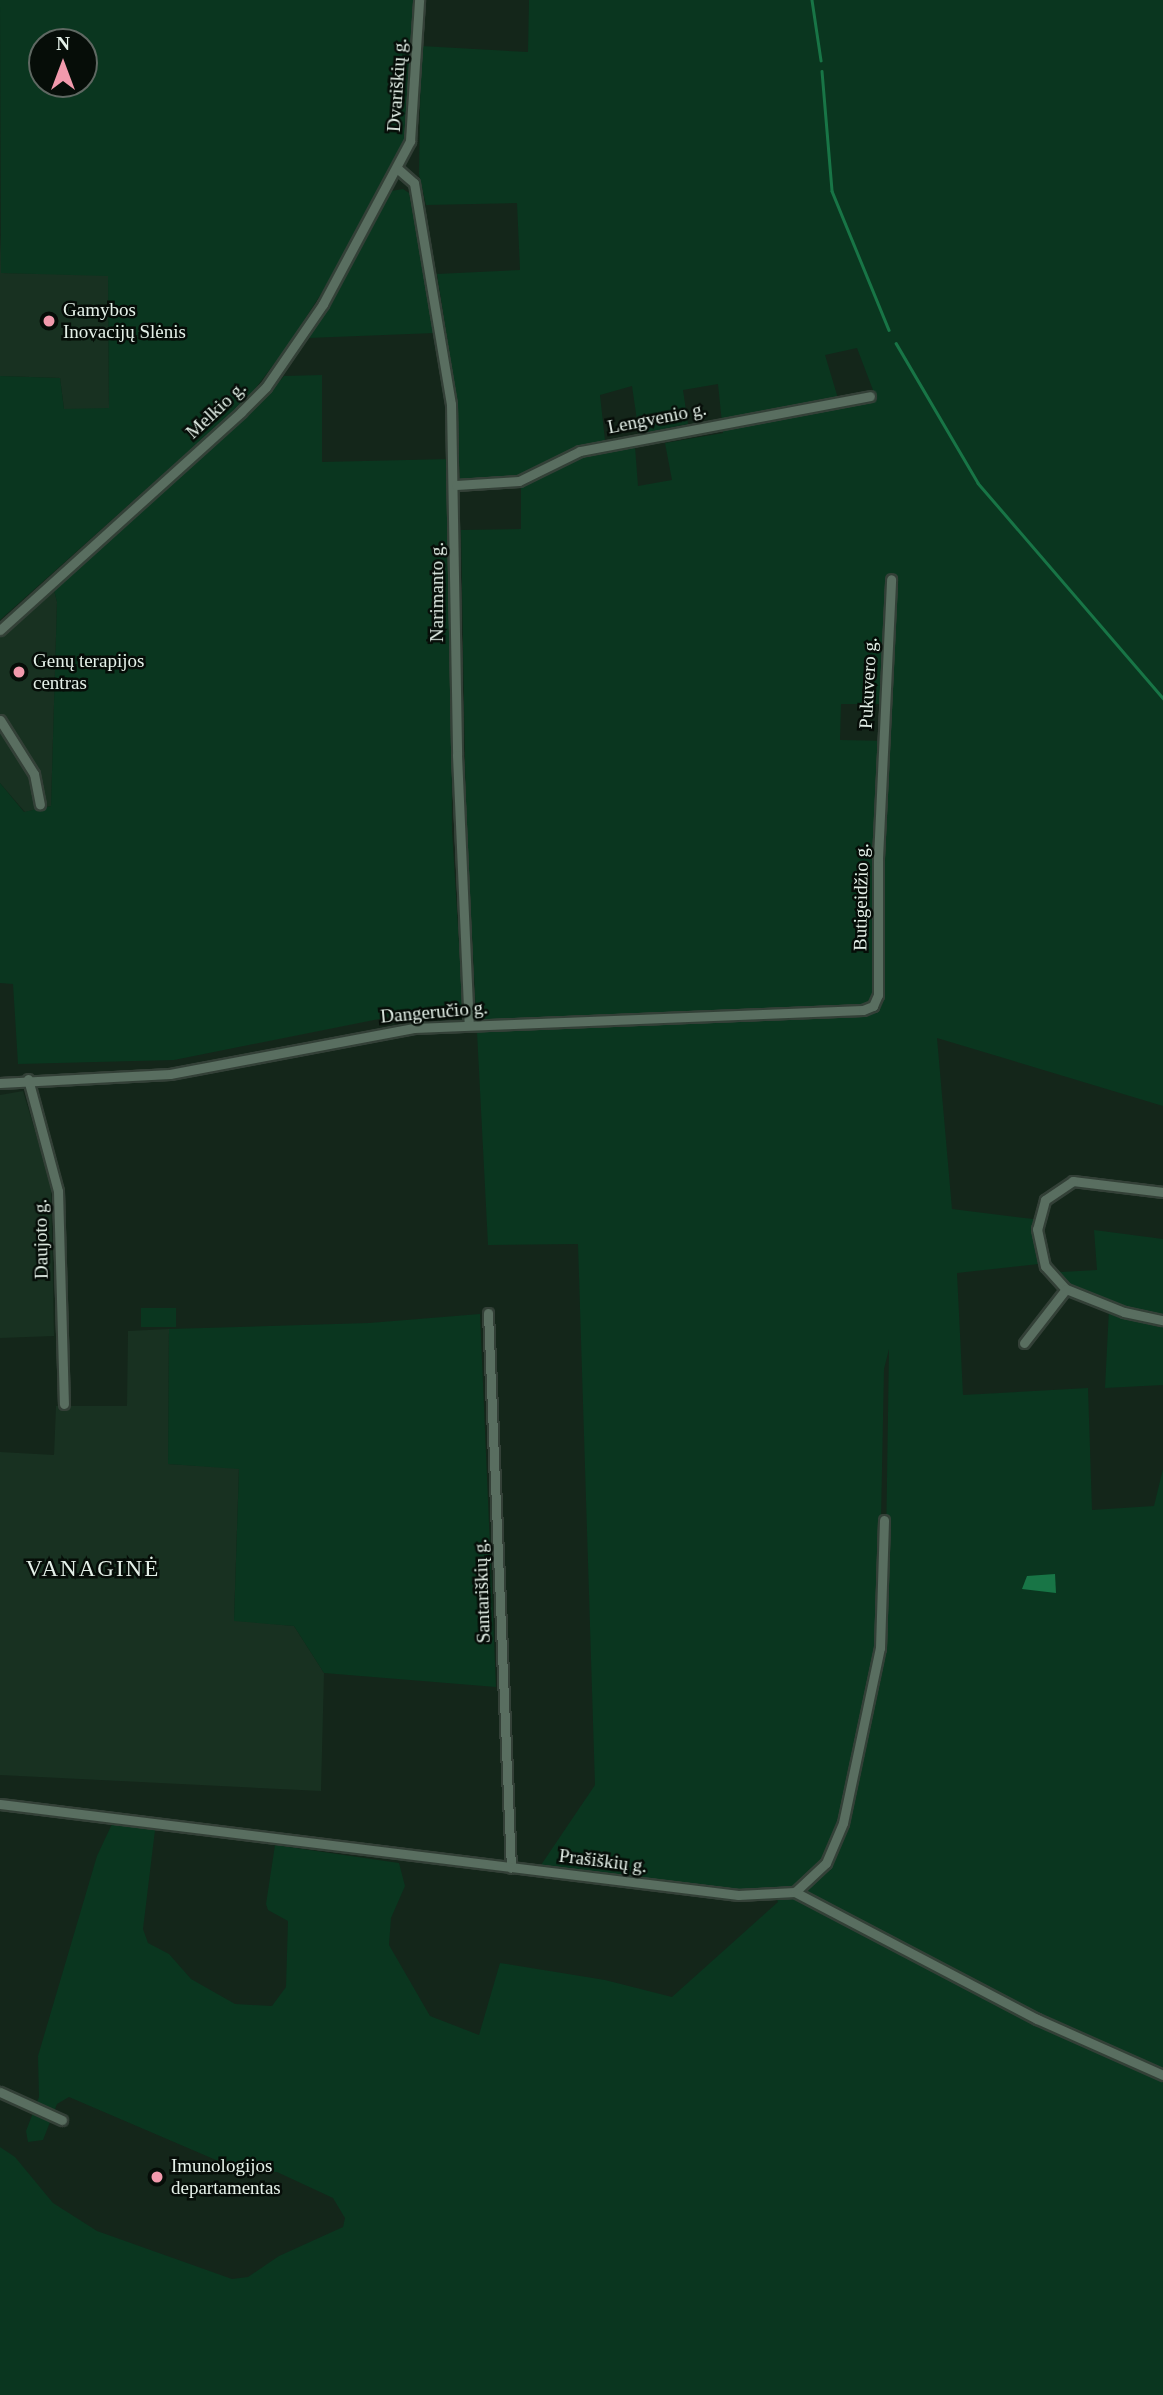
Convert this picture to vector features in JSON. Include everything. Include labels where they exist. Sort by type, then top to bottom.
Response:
[{"type":"street","name":"Dvariškių g.","points":[[398,169],[414,128],[419,0]]},
{"type":"street","name":"Narimanto g.","points":[[398,169],[414,183],[448,375],[456,485],[456,742],[469,1025]]},
{"type":"street","name":"Melkio g.","points":[[0,629],[266,387],[323,304],[398,169]]},
{"type":"street","name":"Lengvenio g.","points":[[456,485],[519,481],[580,450],[870,396]]},
{"type":"street","name":"Pukuvero g.","points":[[881,788],[891,579]]},
{"type":"street","points":[[0,720],[34,775],[40,804]]},
{"type":"street","name":"Butigeidžio g.","points":[[873,1006],[878,995],[881,788]]},
{"type":"street","name":"Dangeručio g.","points":[[0,1083],[28,1079],[170,1073],[355,1037],[469,1025],[863,1010],[873,1006]]},
{"type":"street","name":"Daujoto g.","points":[[28,1079],[58,1191],[64,1404]]},
{"type":"street","points":[[1163,1192],[1073,1181],[1051,1192],[1038,1214],[1038,1246],[1045,1266],[1066,1289],[1124,1312],[1163,1320]]},
{"type":"street","points":[[1024,1343],[1066,1289]]},
{"type":"street","name":"Santariškių g.","points":[[488,1313],[511,1868]]},
{"type":"street","points":[[884,1520],[880,1648],[843,1823],[826,1863],[796,1892],[1037,2019],[1163,2075]]},
{"type":"street","name":"Prašiškių g.","points":[[0,1804],[738,1895],[796,1892]]},
{"type":"street","points":[[0,2092],[62,2120]]},
{"type":"shaded area","points":[[0,0],[413,0],[405,146],[335,272],[287,347],[248,398],[0,620],[0,376],[60,378],[64,409],[109,408],[108,276],[1,273]]},
{"type":"shaded area","points":[[529,0],[1163,0],[1163,1106],[937,1038],[952,1209],[1033,1219],[1036,1252],[1061,1272],[1097,1270],[1094,1230],[1163,1239],[1163,1385],[1105,1388],[1109,1309],[1059,1290],[1039,1264],[957,1273],[963,1395],[1088,1388],[1092,1510],[1154,1506],[1163,1469],[1163,2395],[0,2395],[0,2147],[15,2157],[53,2203],[97,2231],[232,2279],[248,2277],[279,2256],[343,2227],[345,2218],[333,2198],[277,2172],[244,2172],[69,2097],[57,2104],[43,2140],[28,2142],[26,2131],[39,2097],[38,2056],[97,1856],[112,1824],[155,1830],[143,1929],[148,1943],[169,1954],[191,1979],[235,2004],[272,2006],[286,1987],[288,1921],[268,1910],[266,1904],[275,1845],[399,1863],[405,1886],[391,1918],[389,1945],[430,2016],[479,2035],[500,1963],[605,1980],[672,1997],[778,1902],[774,1893],[539,1868],[595,1785],[578,1244],[488,1245],[466,819],[461,530],[521,529],[521,488],[460,488],[457,401],[437,274],[520,270],[517,203],[426,205],[419,174],[421,46],[528,52]],"holes":[[[857,348],[876,398],[840,405],[825,355]],[[718,384],[723,433],[665,443],[672,480],[638,486],[635,447],[606,449],[600,395],[632,386],[639,434],[688,424],[683,390]],[[841,704],[890,704],[889,741],[840,740]],[[889,1349],[885,1610],[879,1619],[884,1369]]]},
{"type":"shaded area","points":[[403,189],[409,193],[435,333],[308,338],[391,191]]},
{"type":"shaded area","points":[[0,233],[2,273],[108,275],[109,409],[64,409],[60,378],[0,376]]},
{"type":"shaded area","points":[[322,375],[322,462],[450,459],[452,830],[463,1009],[439,1007],[174,1060],[18,1064],[13,984],[0,983],[0,783],[24,812],[51,806],[57,602],[53,586],[259,405],[284,376]]},
{"type":"shaded area","points":[[53,586],[57,602],[51,806],[25,812],[0,783],[0,634]]},
{"type":"shaded area","points":[[23,1091],[51,1184],[54,1336],[0,1338],[0,1095]]},
{"type":"shaded area","points":[[141,1308],[176,1308],[176,1327],[141,1327]]},
{"type":"shaded area","points":[[480,1314],[496,1687],[324,1673],[294,1626],[234,1621],[239,1469],[168,1464],[169,1329],[369,1323]]},
{"type":"shaded area","points":[[169,1329],[168,1464],[239,1468],[234,1620],[294,1626],[324,1673],[321,1791],[0,1775],[0,1452],[54,1455],[56,1406],[127,1406],[128,1331]]},
{"type":"shaded area","points":[[1055,1574],[1056,1593],[1022,1589],[1027,1576]]},
{"type":"waterway","points":[[812,0],[821,60]]},
{"type":"waterway","points":[[822,71],[832,191],[889,330]]},
{"type":"waterway","points":[[896,343],[978,483],[1163,698]]},
{"type":"place","name":"Gamybos Inovacijų Slėnis","points":[[49,321]]},
{"type":"place","name":"Genų terapijos centras","points":[[19,672]]},
{"type":"place","name":"Imunologijos departamentas","points":[[157,2177]]},
{"type":"district","name":"VANAGINĖ","points":[[93,1569]]}]
